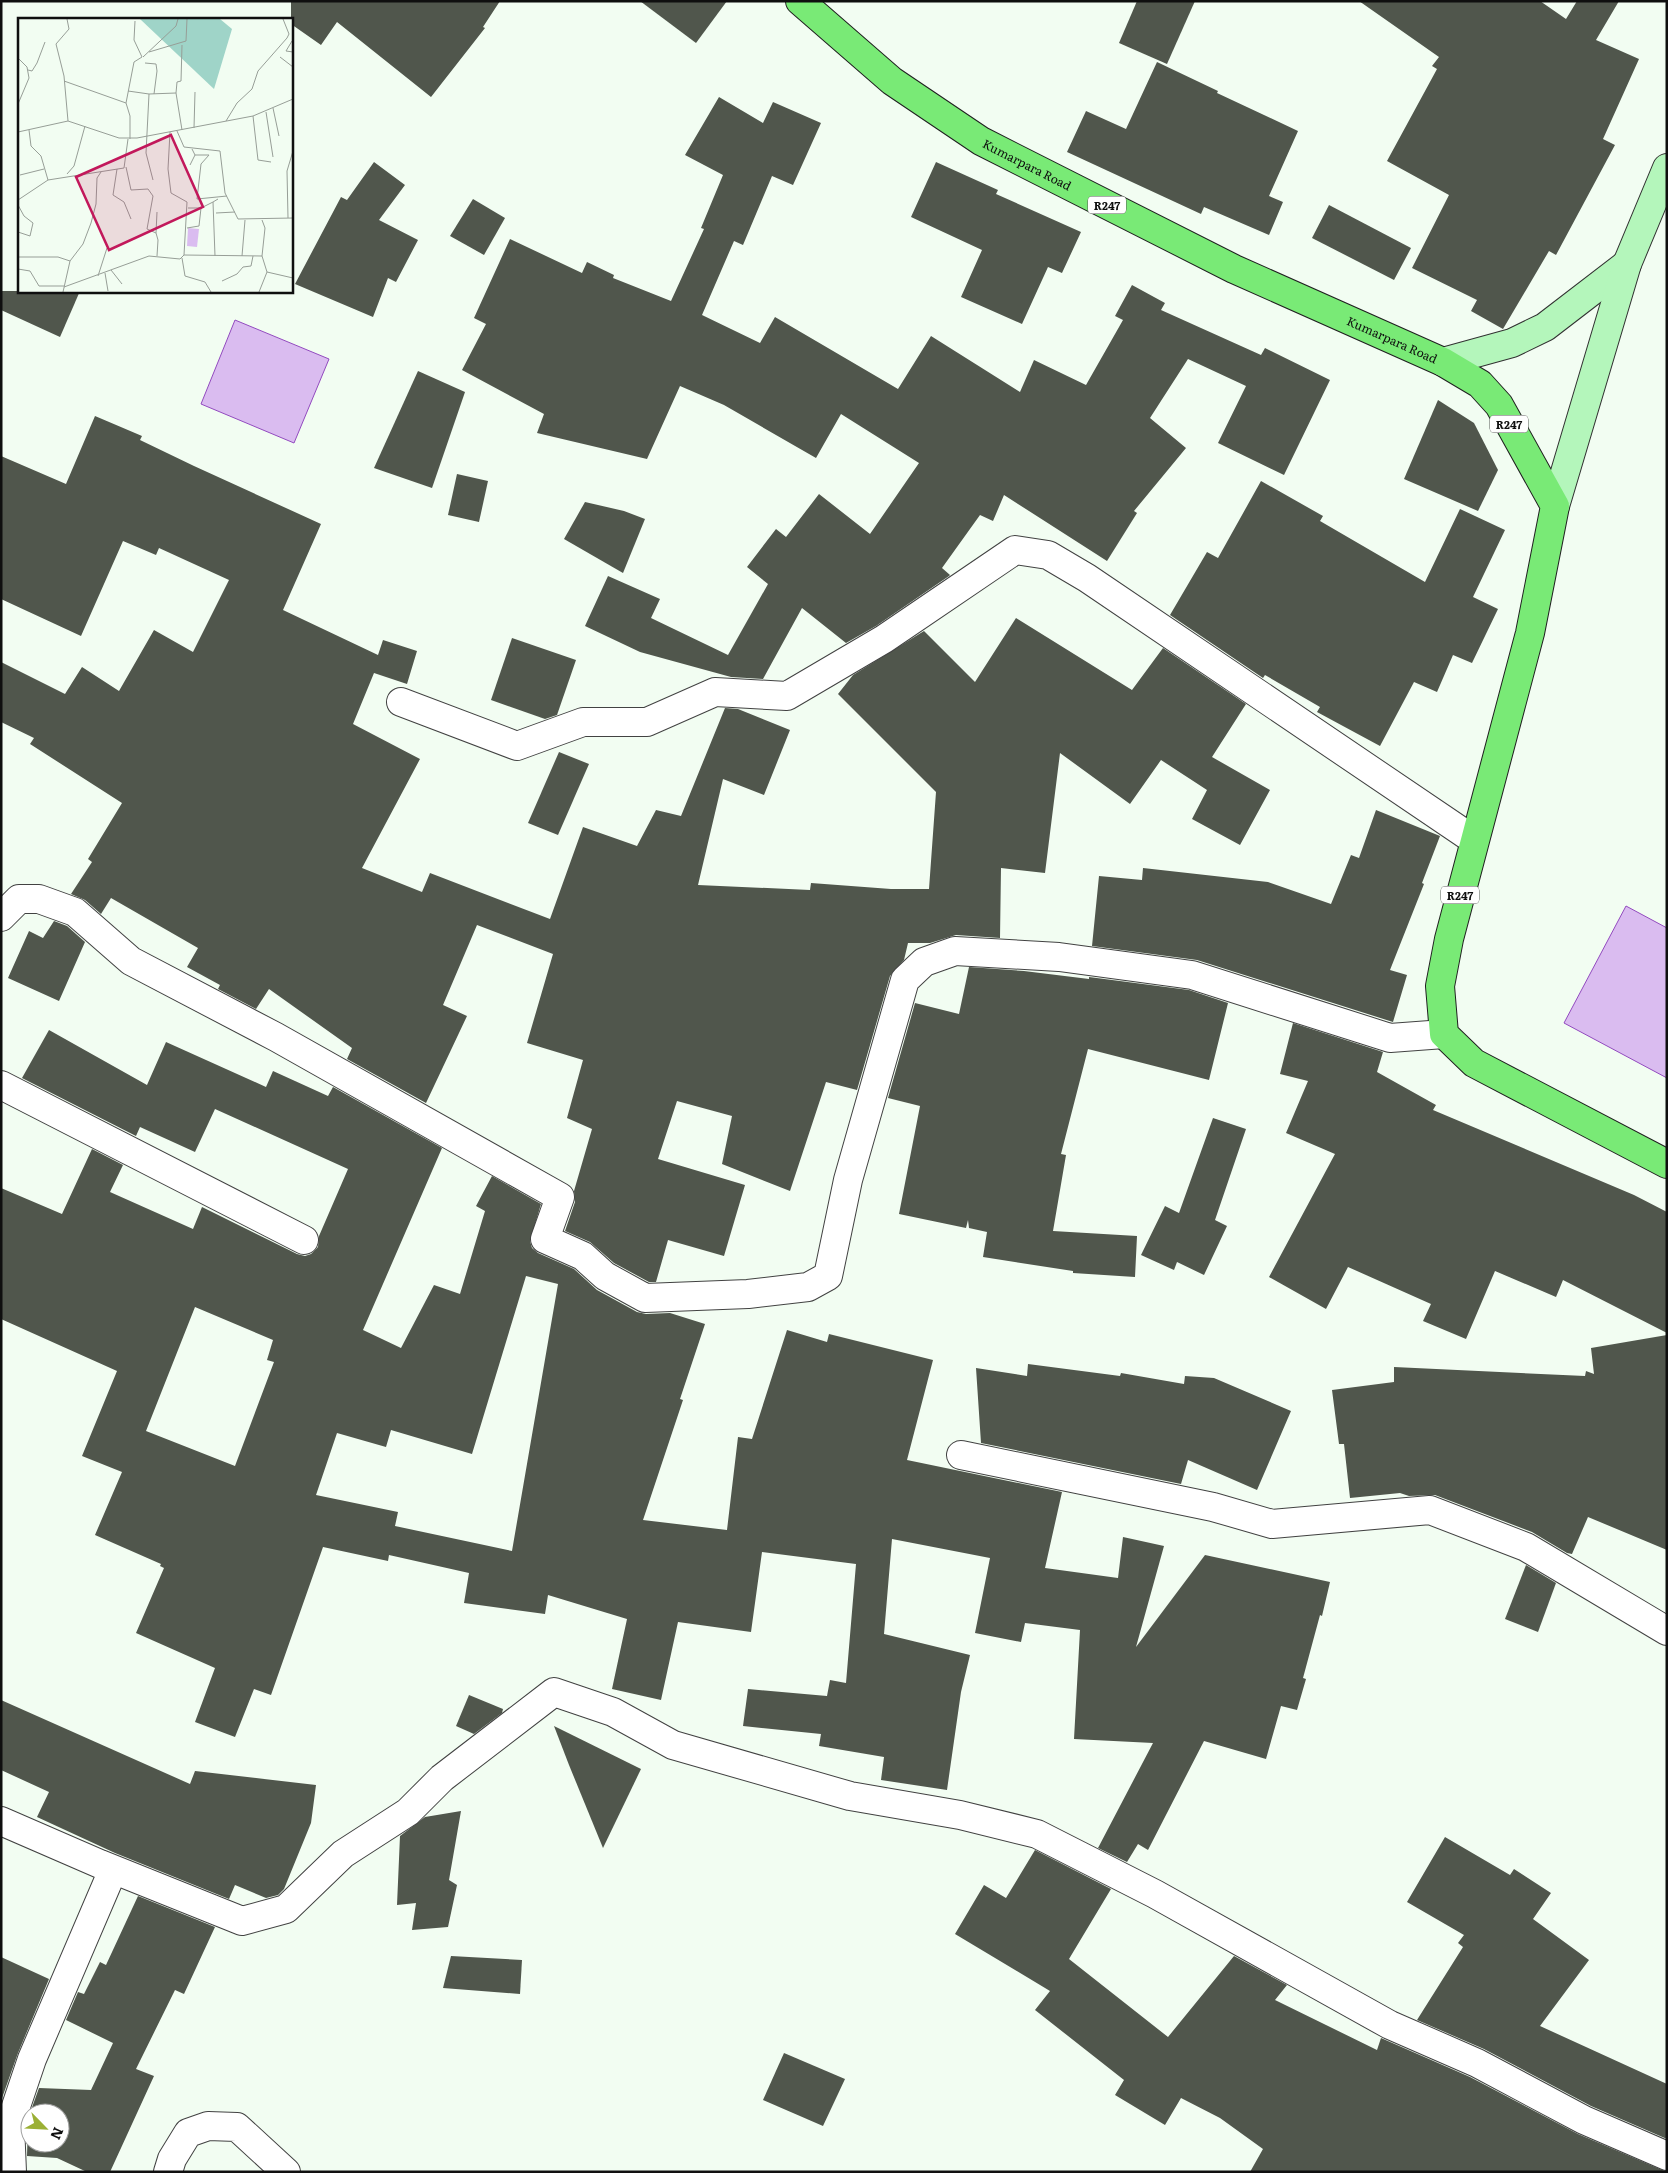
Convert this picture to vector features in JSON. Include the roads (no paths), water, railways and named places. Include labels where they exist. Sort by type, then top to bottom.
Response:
[{"type":"main road","name":"Kumarpara Road","points":[[800,1],[892,81],[981,141],[1234,269],[1443,362]]},
{"type":"main road","points":[[1555,506],[1627,264],[1667,168]]},
{"type":"main road","points":[[1443,362],[1512,343],[1545,327],[1627,264]]},
{"type":"main road","name":"R247","points":[[1443,362],[1480,384],[1499,405],[1555,506],[1530,633],[1448,940],[1440,986],[1444,1034]]},
{"type":"main road","points":[[1444,1034],[1474,1063],[1667,1164]]},
{"type":"street","points":[[401,702],[517,746],[583,722],[646,722],[715,692],[787,696],[884,640],[1015,550],[1048,555],[1087,578],[1474,840]]},
{"type":"street","points":[[1,917],[19,899],[39,899],[75,912],[131,961],[276,1037],[560,1198],[545,1239],[583,1256],[605,1276],[645,1298],[748,1294],[808,1287],[828,1276],[848,1180],[905,980],[924,962],[955,951],[1059,957],[1192,975],[1390,1038],[1444,1034]]},
{"type":"street","points":[[1,1085],[304,1240]]},
{"type":"street","points":[[961,1454],[1204,1505],[1272,1524],[1430,1510],[1526,1547],[1667,1631]]},
{"type":"street","points":[[1,1821],[113,1870],[242,1922],[286,1909],[343,1854],[408,1812],[442,1778],[554,1692],[613,1712],[673,1745],[850,1796],[960,1815],[1038,1834],[1155,1894],[1390,2025],[1477,2063],[1584,2120],[1667,2156]]},
{"type":"street","points":[[12,2172],[6,2122],[113,1870]]},
{"type":"street","points":[[168,2172],[172,2159],[188,2133],[208,2126],[237,2127],[286,2172]]}]
